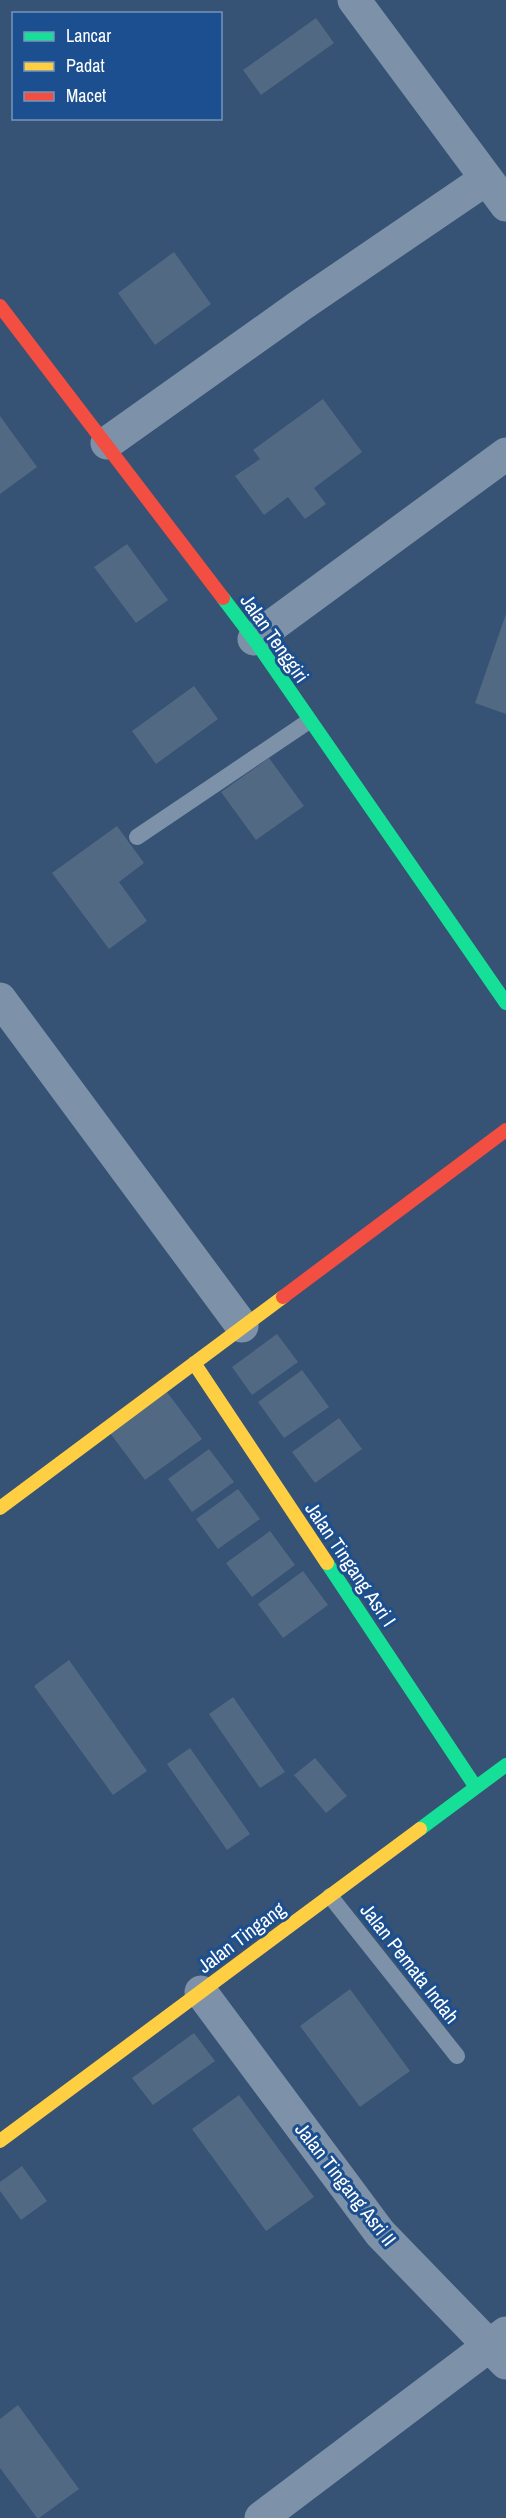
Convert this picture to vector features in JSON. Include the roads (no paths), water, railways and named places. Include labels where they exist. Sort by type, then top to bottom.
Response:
[{"type":"street","points":[[354,0],[506,205]]},
{"type":"street","points":[[107,443],[301,305],[486,178]]},
{"type":"street","name":"Jalan Tenggiri","points":[[0,306],[107,443],[254,639],[506,1003]]},
{"type":"street","points":[[254,639],[506,454]]},
{"type":"street","points":[[0,999],[242,1326]]},
{"type":"street","points":[[0,1508],[506,1130]]},
{"type":"street","name":"Jalan Tingang Asri I","points":[[194,1363],[475,1786]]},
{"type":"street","name":"Jalan Tingang","points":[[0,2141],[116,2058],[475,1786],[506,1765]]},
{"type":"street","name":"Jalan Tingang Asri II","points":[[201,1992],[380,2234],[500,2347]]},
{"type":"street","points":[[261,2518],[500,2347]]},
{"type":"lane","points":[[137,837],[309,721]]},
{"type":"lane","name":"Jalan Pemata Indah","points":[[330,1896],[456,2056]]}]
